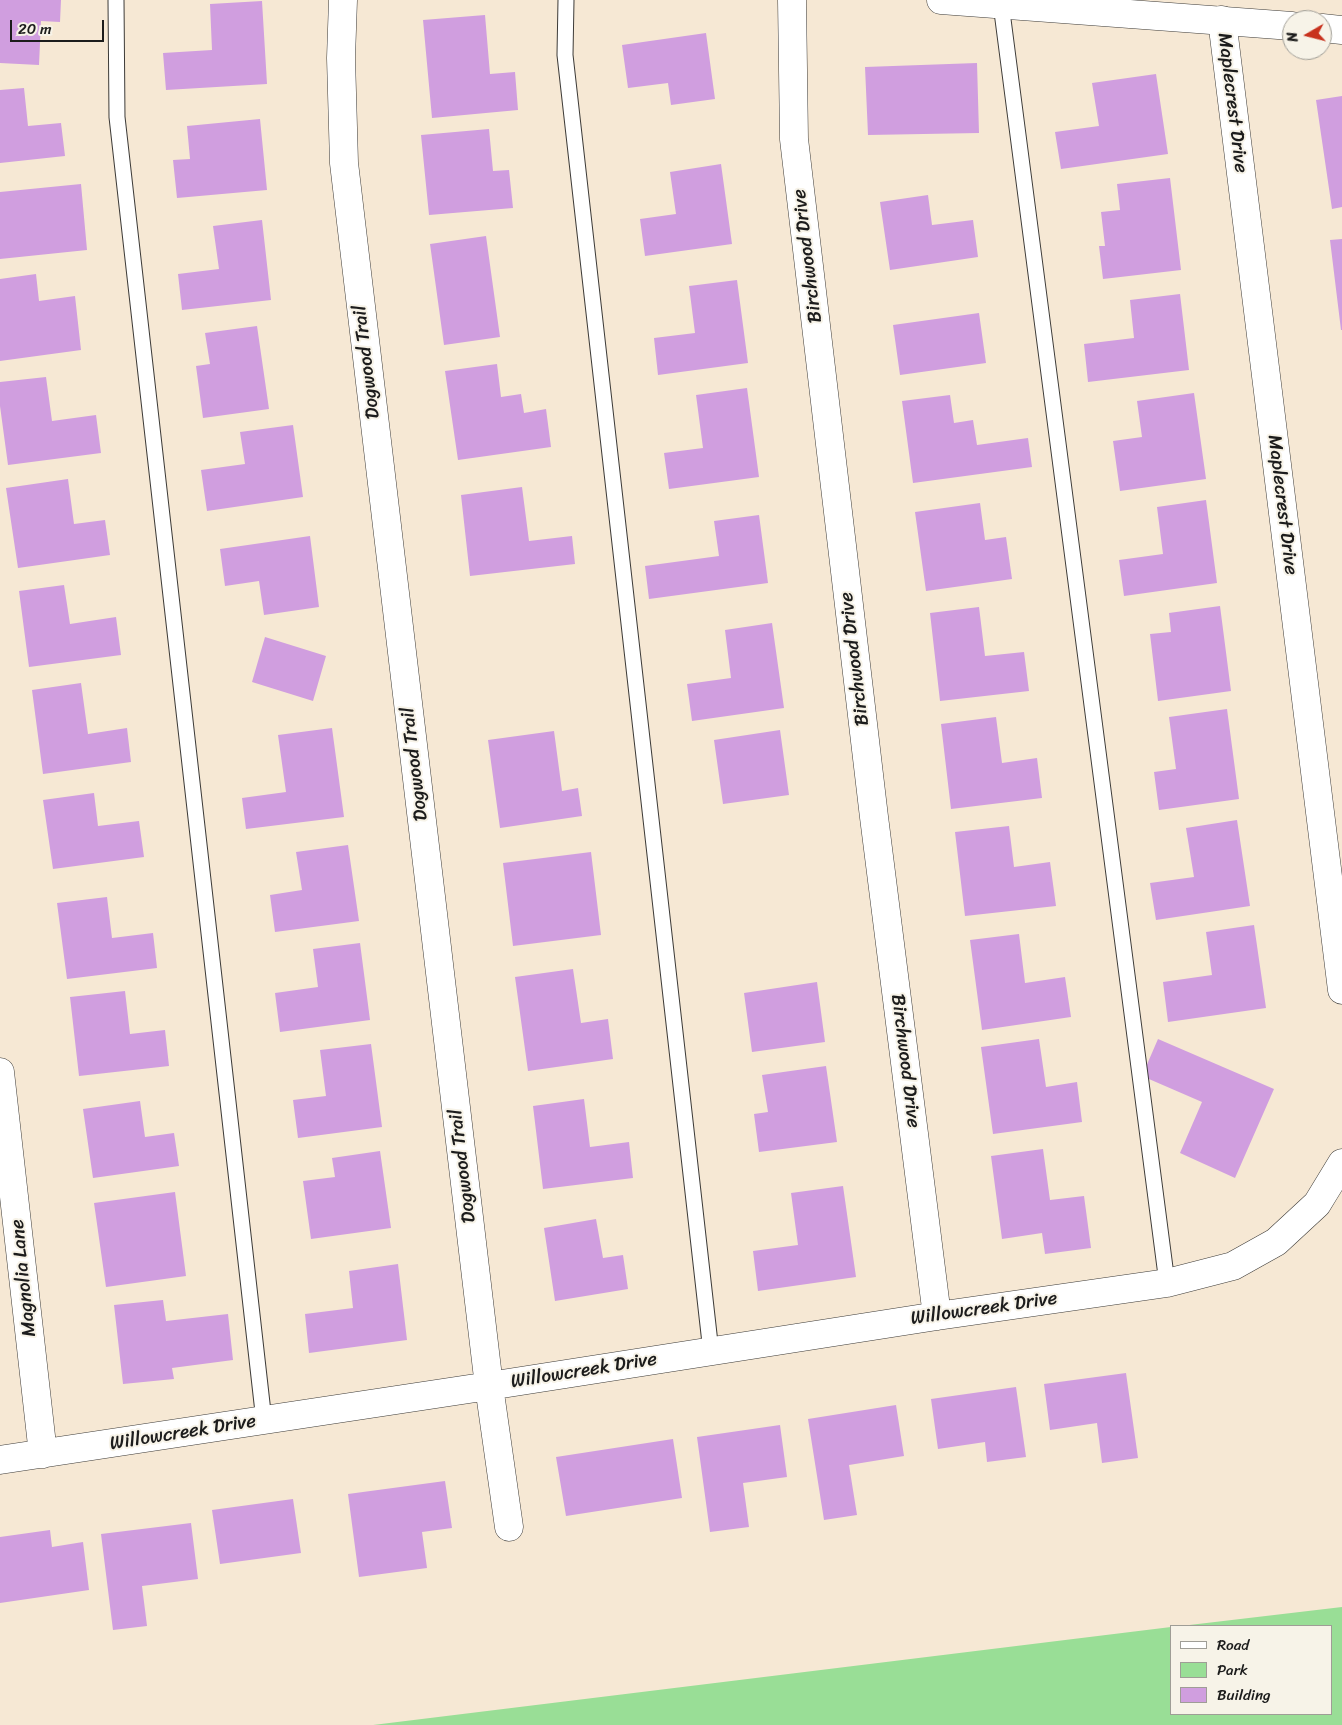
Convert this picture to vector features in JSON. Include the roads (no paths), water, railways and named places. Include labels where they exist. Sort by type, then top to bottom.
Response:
[{"type":"street","name":"Dogwood Trail","points":[[343,0],[341,58],[344,163],[489,1386],[508,1526]]},
{"type":"street","name":"Birchwood Drive","points":[[792,0],[794,139],[874,817],[937,1316]]},
{"type":"street","points":[[941,0],[1282,25]]},
{"type":"street","name":"Maplecrest Drive","points":[[1222,20],[1342,990]]},
{"type":"street","name":"Magnolia Lane","points":[[0,1072],[43,1454]]},
{"type":"street","points":[[1167,1283],[1233,1266],[1276,1242],[1317,1204],[1342,1163]]},
{"type":"street","name":"Willowcreek Drive","points":[[0,1460],[937,1316],[1167,1283]]},
{"type":"lane","points":[[116,0],[118,127],[264,1420]]},
{"type":"lane","points":[[566,0],[565,54],[711,1352]]},
{"type":"lane","points":[[1001,4],[1167,1283]]}]
